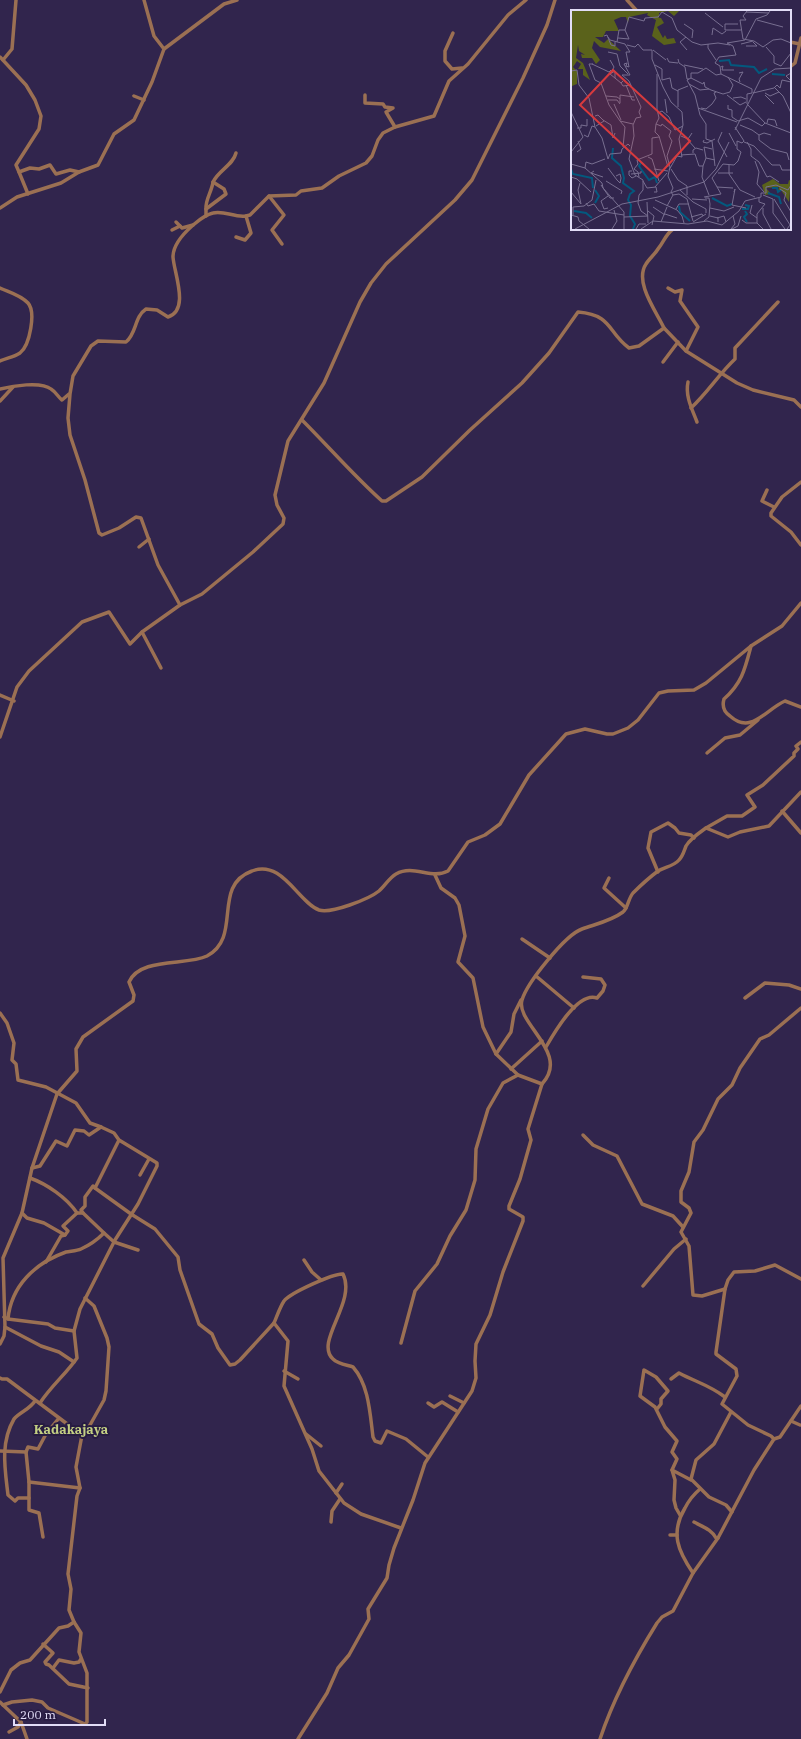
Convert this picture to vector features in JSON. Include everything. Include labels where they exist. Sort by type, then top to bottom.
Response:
[{"type":"street","points":[[16,0],[12,49],[1,59],[26,85],[36,100],[41,116],[39,129],[16,165],[28,194]]},
{"type":"street","points":[[144,0],[154,36],[164,49]]},
{"type":"street","points":[[0,208],[12,199],[61,183],[79,172],[98,165],[113,135],[132,122],[144,100],[164,49],[224,4],[237,0]]},
{"type":"street","points":[[180,605],[158,564],[141,518],[138,517],[102,535],[99,533],[85,480],[70,435],[68,418],[73,376],[91,346],[98,341],[126,342],[132,334],[139,316],[146,309],[157,310],[168,318],[174,314],[177,310],[179,293],[174,256],[178,240],[194,225],[206,216],[219,212],[246,216],[250,215],[269,196],[296,195],[301,191],[319,190],[339,176],[366,163],[372,156],[381,135],[395,127],[434,116],[445,87],[506,17],[526,0]]},
{"type":"street","points":[[0,737],[14,701],[17,687],[29,671],[84,621],[109,612],[130,644],[142,632],[180,605],[202,594],[250,555],[283,524],[284,518],[276,505],[275,495],[288,442],[324,383],[360,302],[371,283],[386,264],[455,200],[472,180],[523,78],[547,25],[556,0]]},
{"type":"street","points":[[627,0],[636,10]]},
{"type":"street","points":[[453,34],[445,51],[445,61],[452,69],[463,68]]},
{"type":"street","points":[[791,66],[795,63],[801,38]]},
{"type":"street","points":[[791,42],[800,44]]},
{"type":"street","points":[[364,95],[365,103],[383,104],[385,107],[393,108],[386,112],[395,127]]},
{"type":"street","points":[[134,96],[144,100]]},
{"type":"street","points":[[206,216],[205,205],[212,189],[213,182],[216,176],[231,162],[236,153]]},
{"type":"street","points":[[19,172],[30,168],[40,168],[50,165],[56,174],[70,170],[79,172]]},
{"type":"street","points":[[206,209],[226,194],[224,189],[213,182]]},
{"type":"street","points":[[269,196],[284,215],[272,230],[282,244]]},
{"type":"street","points":[[236,237],[245,240],[251,233],[246,216]]},
{"type":"street","points":[[176,222],[182,228],[194,225]]},
{"type":"street","points":[[172,230],[180,226]]},
{"type":"street","points":[[672,230],[665,237],[659,249],[645,264],[642,279],[645,291],[664,328],[686,351],[721,372],[737,384],[753,390],[796,401],[801,407]]},
{"type":"street","points":[[0,288],[24,300],[29,305],[32,315],[30,333],[23,350],[20,353],[0,361]]},
{"type":"street","points":[[668,288],[675,292],[682,290],[680,301],[698,326],[686,351]]},
{"type":"street","points":[[691,408],[707,393],[721,372],[735,359],[735,348],[778,302]]},
{"type":"street","points":[[302,420],[342,460],[359,481],[384,502],[422,478],[470,430],[522,383],[552,350],[576,313],[586,313],[601,318],[608,323],[616,336],[629,348],[639,346],[664,328]]},
{"type":"street","points":[[662,362],[678,342]]},
{"type":"street","points":[[688,382],[687,389],[691,408],[697,422]]},
{"type":"street","points":[[0,389],[14,386],[48,387],[62,400],[70,394]]},
{"type":"street","points":[[0,401],[14,386]]},
{"type":"street","points":[[796,401],[801,399]]},
{"type":"street","points":[[801,482],[782,497],[770,513],[771,516],[791,532],[801,545]]},
{"type":"street","points":[[767,490],[762,501],[774,507]]},
{"type":"street","points":[[139,547],[149,539]]},
{"type":"street","points":[[0,1344],[4,1336],[6,1318],[3,1261],[22,1213],[32,1168],[57,1094],[77,1070],[76,1049],[83,1037],[133,1001],[134,995],[129,982],[133,975],[145,968],[205,957],[219,946],[225,938],[230,893],[236,884],[249,872],[261,869],[274,872],[289,883],[315,908],[323,911],[366,899],[381,890],[400,872],[416,870],[435,875],[443,874],[451,870],[459,853],[468,842],[485,835],[500,824],[525,780],[566,734],[585,729],[607,734],[628,728],[638,720],[659,693],[668,691],[695,690],[718,675],[751,646],[782,626],[801,603]]},
{"type":"street","points":[[142,632],[161,668]]},
{"type":"street","points":[[751,646],[740,682],[723,702],[726,712],[739,723],[750,723],[760,718]]},
{"type":"street","points":[[0,695],[14,701]]},
{"type":"street","points":[[707,753],[725,738],[740,735],[760,718],[785,701],[801,707]]},
{"type":"street","points":[[496,1054],[511,1032],[514,1014],[526,989],[556,948],[569,936],[581,929],[599,924],[624,911],[628,900],[632,895],[658,872],[679,860],[687,844],[706,828],[727,816],[742,816],[755,807],[747,795],[764,785],[794,756],[794,753],[798,749],[796,746],[801,742]]},
{"type":"street","points":[[706,828],[730,837],[740,832],[767,827],[801,792]]},
{"type":"street","points":[[782,811],[801,833]]},
{"type":"street","points":[[658,872],[648,848],[651,832],[668,823],[679,833],[691,835],[694,838]]},
{"type":"street","points":[[435,875],[441,888],[455,898],[459,905],[464,936],[458,962],[472,975],[483,1027],[496,1054],[518,1075],[542,1084]]},
{"type":"street","points":[[609,878],[604,888],[626,908]]},
{"type":"street","points":[[522,939],[550,958]]},
{"type":"street","points":[[536,976],[574,1008]]},
{"type":"street","points":[[546,1047],[558,1026],[574,1008],[589,998],[597,998],[603,991],[605,985],[601,979],[583,977]]},
{"type":"street","points":[[744,998],[765,983],[789,985],[801,990]]},
{"type":"street","points":[[298,1739],[327,1693],[338,1668],[349,1655],[368,1619],[368,1609],[387,1578],[389,1565],[401,1528],[428,1457],[472,1391],[476,1378],[474,1358],[476,1344],[490,1315],[503,1272],[523,1221],[523,1217],[509,1209],[509,1206],[520,1179],[531,1140],[528,1129],[542,1084],[548,1075],[549,1068],[546,1047],[521,1010],[522,1000]]},
{"type":"street","points":[[725,1289],[702,1296],[693,1295],[690,1272],[690,1255],[686,1239],[681,1232],[691,1213],[689,1208],[681,1202],[681,1191],[689,1172],[696,1138],[700,1135],[718,1099],[732,1085],[740,1068],[760,1039],[769,1035],[801,1008]]},
{"type":"street","points":[[0,1013],[7,1023],[14,1043],[12,1060],[16,1064],[18,1080],[46,1087],[76,1103],[90,1123],[114,1133],[118,1140],[157,1163],[157,1166],[132,1214],[114,1242],[85,1298],[74,1331],[77,1358],[66,1373],[48,1391],[40,1403]]},
{"type":"street","points":[[511,1069],[542,1041]]},
{"type":"street","points":[[401,1343],[415,1291],[437,1264],[450,1236],[466,1210],[475,1180],[476,1149],[488,1109],[503,1083],[518,1075]]},
{"type":"street","points":[[32,1168],[40,1166],[56,1141],[67,1146],[75,1130],[84,1131],[88,1135],[101,1127]]},
{"type":"street","points":[[583,1135],[593,1145],[617,1156],[642,1204],[673,1216],[683,1227]]},
{"type":"street","points":[[95,1188],[118,1140]]},
{"type":"street","points":[[140,1175],[149,1159]]},
{"type":"street","points":[[30,1178],[66,1200],[77,1213]]},
{"type":"street","points":[[138,1250],[114,1242],[104,1234],[81,1210],[85,1206],[85,1197],[93,1186],[155,1229],[178,1257],[180,1270],[199,1324],[212,1334],[218,1348],[230,1364],[235,1364],[240,1360],[274,1323],[286,1298],[336,1274],[344,1276],[346,1289],[343,1307],[330,1333],[327,1348],[332,1358],[353,1367],[360,1378],[371,1413],[374,1439],[381,1443],[387,1431],[408,1441],[428,1457]]},
{"type":"street","points":[[45,1263],[61,1236],[65,1235],[68,1231],[63,1226],[77,1213],[83,1212]]},
{"type":"street","points":[[22,1213],[27,1218],[44,1223],[65,1235]]},
{"type":"street","points":[[6,1318],[13,1296],[20,1284],[45,1263],[66,1252],[80,1250],[92,1244],[104,1234]]},
{"type":"street","points":[[643,1286],[674,1249],[686,1239]]},
{"type":"street","points":[[304,1260],[312,1272],[321,1280]]},
{"type":"street","points":[[774,1439],[748,1425],[722,1404],[737,1376],[736,1369],[716,1354],[725,1289],[728,1280],[734,1272],[755,1271],[775,1265],[801,1278]]},
{"type":"street","points":[[2,1703],[31,1700],[42,1702],[48,1708],[85,1724],[88,1718],[87,1673],[81,1659],[79,1647],[82,1635],[69,1610],[71,1589],[68,1565],[73,1536],[77,1496],[80,1488],[76,1466],[82,1435],[90,1425],[104,1400],[109,1348],[107,1338],[94,1306],[85,1298]]},
{"type":"street","points":[[6,1318],[48,1324],[55,1328],[74,1331]]},
{"type":"street","points":[[274,1323],[288,1340],[284,1370],[285,1390],[305,1433],[318,1468],[340,1499],[361,1514],[401,1528]]},
{"type":"street","points":[[5,1327],[42,1346],[59,1352],[74,1362]]},
{"type":"street","points":[[284,1370],[298,1379]]},
{"type":"street","points":[[657,1409],[661,1404],[661,1399],[668,1391],[656,1377],[644,1370],[640,1396],[657,1409],[665,1427],[677,1441],[672,1452],[677,1459],[672,1470],[675,1480],[674,1500],[680,1515]]},
{"type":"street","points":[[671,1379],[679,1373],[700,1384],[708,1385],[725,1397]]},
{"type":"street","points":[[1,1380],[6,1379],[82,1435]]},
{"type":"street","points":[[450,1396],[464,1403]]},
{"type":"street","points":[[29,1498],[18,1498],[15,1501],[8,1496],[1,1451],[6,1434],[15,1418],[31,1407],[35,1401]]},
{"type":"street","points":[[428,1402],[434,1407],[442,1402],[458,1412]]},
{"type":"street","points":[[600,1739],[612,1706],[635,1660],[656,1623],[662,1617],[673,1611],[693,1573],[718,1538],[754,1470],[774,1439],[780,1437],[801,1406]]},
{"type":"street","points":[[691,1480],[696,1460],[714,1444],[731,1412]]},
{"type":"street","points":[[43,1537],[39,1513],[29,1510],[29,1482],[26,1452],[28,1447],[38,1449],[46,1434],[58,1418]]},
{"type":"street","points":[[791,1421],[800,1425]]},
{"type":"street","points":[[305,1433],[321,1446]]},
{"type":"street","points":[[1,1451],[26,1452]]},
{"type":"street","points":[[672,1470],[691,1480],[709,1497],[728,1506],[732,1512]]},
{"type":"street","points":[[29,1482],[80,1488]]},
{"type":"street","points":[[336,1493],[342,1484]]},
{"type":"street","points":[[693,1573],[678,1547],[676,1527],[680,1515],[690,1499],[700,1489]]},
{"type":"street","points":[[331,1522],[332,1511],[340,1499]]},
{"type":"street","points":[[694,1522],[702,1525],[713,1533],[716,1538],[718,1538]]},
{"type":"street","points":[[670,1535],[677,1535]]},
{"type":"street","points":[[0,1692],[11,1670],[20,1663],[30,1660],[58,1628],[68,1626],[74,1622]]},
{"type":"street","points":[[43,1644],[53,1652],[45,1663],[53,1668],[69,1684],[88,1688]]},
{"type":"street","points":[[53,1668],[59,1660],[74,1663],[79,1662],[81,1659]]},
{"type":"street","points":[[2,1703],[21,1722],[27,1739]]},
{"type":"street","points":[[9,1732],[19,1726],[21,1722]]},
{"type":"district","name":"Kadakajaya","points":[[71,1429]]}]
